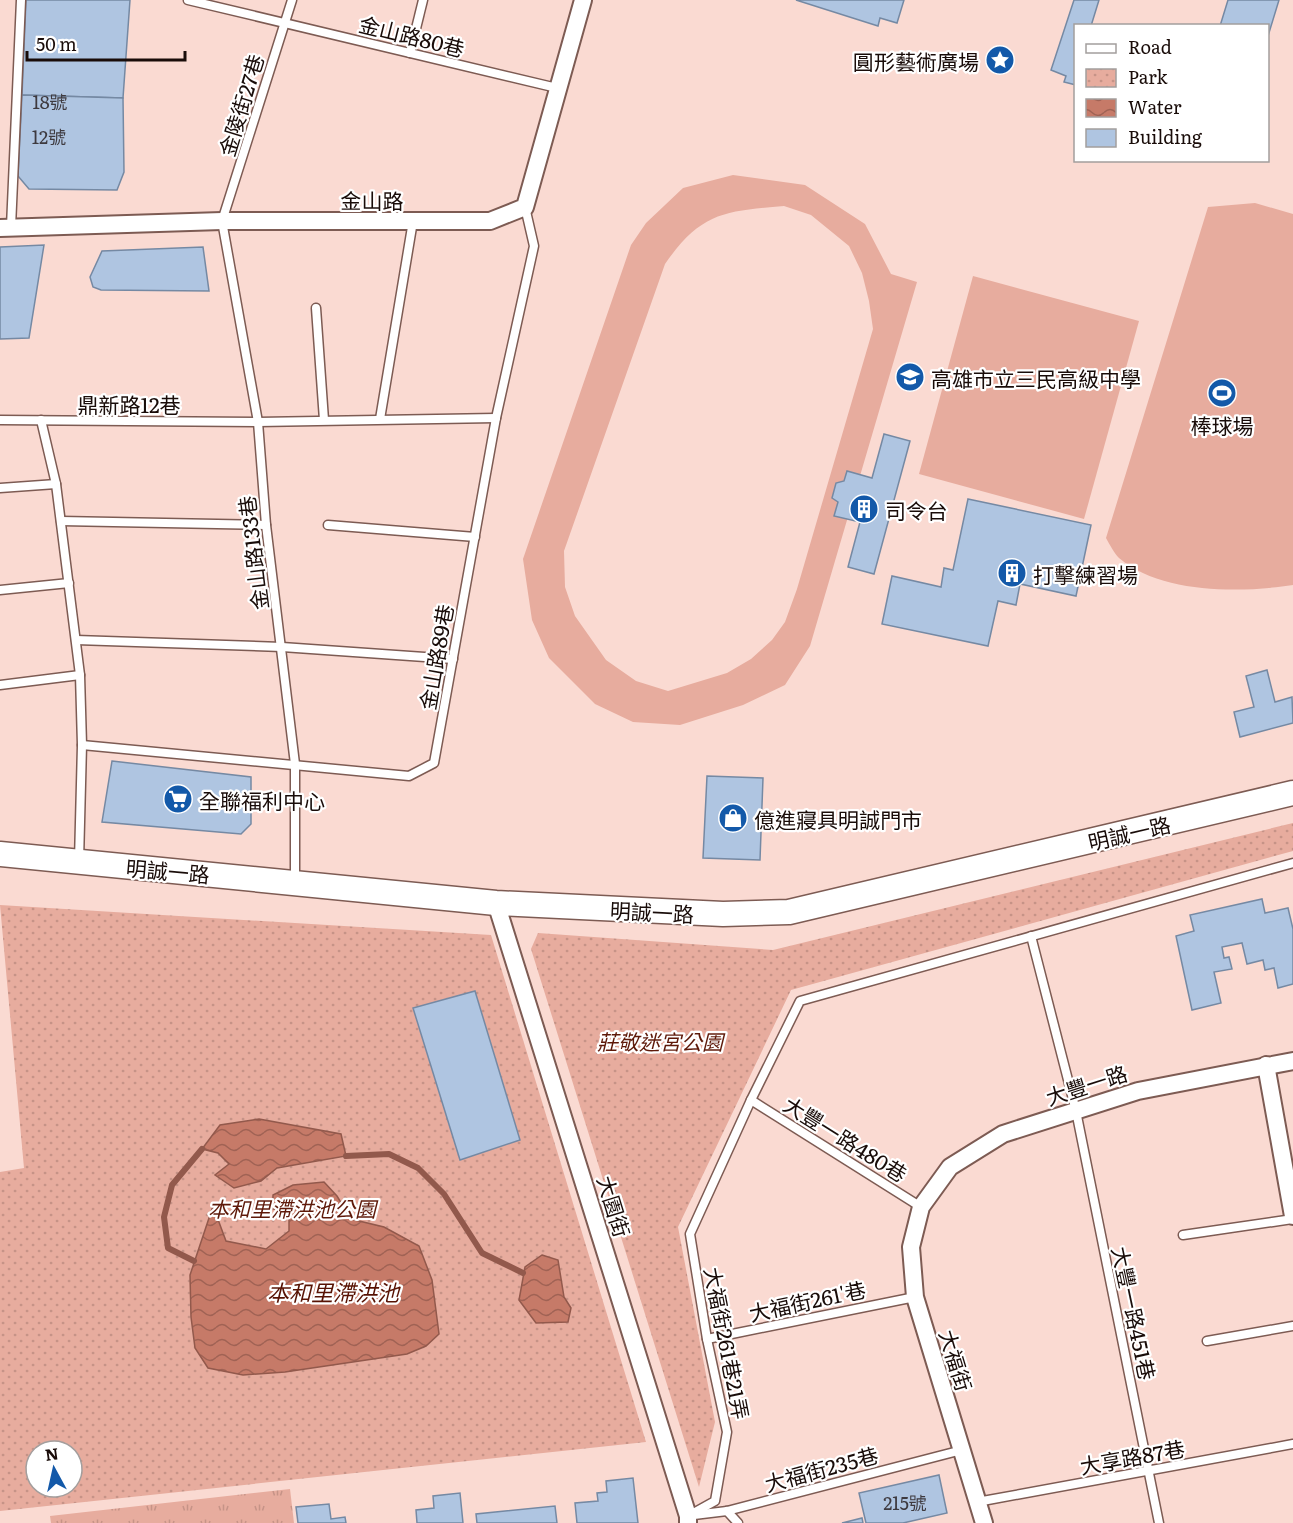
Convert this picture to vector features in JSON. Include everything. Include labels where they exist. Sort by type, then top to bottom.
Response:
[{"type":"street","points":[[525,207],[583,0]]},
{"type":"street","name":"金山路","points":[[5,228],[222,221],[490,222],[525,207]]},
{"type":"street","name":"明誠一路","points":[[0,854],[496,903],[723,914],[789,912],[1293,793]]},
{"type":"street","name":"大園街","points":[[496,903],[688,1519]]},
{"type":"street","name":"大豐一路","points":[[921,1207],[950,1167],[1002,1134],[1138,1091],[1293,1061]]},
{"type":"street","points":[[1266,1065],[1293,1217]]},
{"type":"street","name":"大福街","points":[[921,1207],[911,1247],[915,1297],[984,1523]]},
{"type":"lane","points":[[5,228],[21,0]]},
{"type":"lane","name":"金山路80巷","points":[[188,0],[557,88]]},
{"type":"lane","name":"金陵街27巷","points":[[222,221],[291,0]]},
{"type":"lane","points":[[410,53],[423,0]]},
{"type":"lane","name":"金山路89巷","points":[[82,745],[409,776],[434,763],[496,418],[534,246],[525,207]]},
{"type":"lane","name":"金山路133巷","points":[[222,221],[258,422],[266,525],[295,764],[295,883]]},
{"type":"lane","points":[[380,419],[413,221]]},
{"type":"lane","points":[[316,308],[324,420]]},
{"type":"lane","name":"鼎新路12巷","points":[[0,420],[258,422],[496,418]]},
{"type":"lane","points":[[41,420],[57,483],[80,675],[82,745],[79,862]]},
{"type":"lane","points":[[0,488],[57,483]]},
{"type":"lane","points":[[61,521],[266,525]]},
{"type":"lane","points":[[328,525],[475,537]]},
{"type":"lane","points":[[0,590],[69,582]]},
{"type":"lane","points":[[76,640],[282,647],[453,659]]},
{"type":"lane","points":[[0,685],[80,675]]},
{"type":"lane","points":[[752,1100],[800,1001],[1293,863]]},
{"type":"lane","name":"大豐一路451巷","points":[[1031,936],[1076,1110],[1159,1523]]},
{"type":"lane","name":"大福街261巷21弄","points":[[688,1519],[715,1501],[727,1432],[707,1339],[690,1234],[752,1100]]},
{"type":"lane","name":"大豐一路480巷","points":[[752,1100],[921,1207]]},
{"type":"lane","points":[[1183,1235],[1293,1217]]},
{"type":"lane","name":"大福街261'巷","points":[[707,1339],[915,1297]]},
{"type":"lane","points":[[1207,1341],[1293,1326]]},
{"type":"lane","name":"大享路87巷","points":[[977,1502],[1293,1444]]},
{"type":"lane","name":"大福街235巷","points":[[688,1519],[728,1511],[962,1450]]},
{"type":"lane","points":[[728,1511],[738,1523]]},
{"type":"green space","points":[[733,175],[805,185],[865,224],[891,274],[917,282],[810,646],[785,685],[743,705],[680,725],[633,722],[595,704],[549,658],[532,620],[523,559],[631,245],[646,223],[683,188]],"holes":[[[784,206],[811,215],[849,246],[862,273],[873,329],[797,589],[785,622],[772,640],[751,659],[727,673],[668,691],[636,681],[606,660],[575,616],[565,587],[564,551],[665,264],[690,234],[716,217],[746,210]]]},
{"type":"green space","name":"棒球場","points":[[1255,203],[1293,214],[1293,585],[1250,589],[1202,588],[1157,579],[1136,570],[1119,558],[1106,538],[1208,207]]},
{"type":"green space","points":[[973,276],[1139,321],[1084,519],[919,474]]},
{"type":"green space","name":"莊敬迷宮公園","points":[[1293,823],[1293,851],[791,990],[678,1227],[715,1422],[699,1487],[531,949],[538,933],[773,950]]},
{"type":"green space","name":"本和里滯洪池公園","points":[[0,905],[491,935],[646,1442],[0,1511],[0,1172],[24,1168]]},
{"type":"green space","points":[[290,1489],[294,1523],[51,1523],[50,1516]]},
{"type":"water","points":[[259,1119],[341,1134],[346,1156],[277,1168],[261,1181],[234,1188],[215,1175],[229,1164],[218,1153],[202,1149],[220,1125]]},
{"type":"water","name":"本和里滯洪池","points":[[324,1182],[337,1196],[351,1219],[384,1227],[419,1246],[432,1280],[439,1334],[426,1346],[407,1354],[285,1372],[243,1375],[208,1368],[195,1348],[191,1317],[190,1275],[213,1206],[226,1241],[266,1249],[289,1231],[289,1212],[273,1209],[273,1195],[293,1185]]},
{"type":"water","points":[[542,1255],[558,1260],[564,1297],[571,1308],[568,1322],[536,1323],[519,1300],[525,1267]]},
{"type":"building","points":[[26,0],[130,0],[123,98],[22,95]]},
{"type":"building","points":[[796,0],[904,0],[897,23],[880,18],[878,26]]},
{"type":"building","points":[[1074,0],[1099,0],[1092,24],[1074,24],[1074,84],[1064,82],[1066,76],[1051,70]]},
{"type":"building","points":[[1228,0],[1279,0],[1269,33],[1269,24],[1221,24]]},
{"type":"building","points":[[22,95],[123,98],[124,172],[117,190],[29,189],[18,176]]},
{"type":"building","points":[[44,245],[29,338],[0,339],[0,247]]},
{"type":"building","points":[[203,247],[209,291],[101,290],[93,287],[90,277],[102,251]]},
{"type":"building","name":"司令台","points":[[884,434],[910,441],[874,574],[848,567],[860,522],[834,516],[838,502],[832,498],[836,483],[844,481],[847,471],[872,478]]},
{"type":"building","name":"打擊練習場","points":[[968,499],[1091,525],[1076,596],[1020,584],[1016,605],[998,601],[988,646],[882,624],[892,576],[941,587],[944,568],[953,570]]},
{"type":"building","points":[[1267,670],[1275,702],[1292,697],[1293,723],[1240,737],[1234,712],[1254,707],[1246,676]]},
{"type":"building","name":"全聯福利中心","points":[[112,761],[251,777],[251,824],[241,834],[102,822]]},
{"type":"building","name":"億進寢具明誠門市","points":[[707,776],[763,778],[760,860],[703,858]]},
{"type":"building","points":[[1262,899],[1265,913],[1288,908],[1293,929],[1293,984],[1278,988],[1274,968],[1265,970],[1263,960],[1247,964],[1242,943],[1222,947],[1224,958],[1229,957],[1232,969],[1214,972],[1221,1003],[1192,1010],[1176,936],[1194,931],[1190,915]]},
{"type":"building","points":[[475,991],[520,1140],[460,1160],[413,1008]]},
{"type":"building","points":[[939,1475],[947,1513],[903,1523],[866,1523],[859,1493]]},
{"type":"building","points":[[633,1478],[638,1523],[577,1523],[575,1503],[598,1501],[597,1493],[607,1492],[606,1481]]},
{"type":"building","points":[[460,1493],[463,1523],[417,1523],[416,1510],[434,1508],[433,1496]]},
{"type":"building","points":[[329,1504],[331,1519],[345,1517],[346,1523],[298,1523],[296,1507]]},
{"type":"building","points":[[555,1506],[557,1523],[477,1523],[476,1514]]},
{"type":"building","points":[[862,1518],[863,1523],[842,1523]]},
{"type":"waterway","points":[[194,1261],[168,1248],[164,1217],[172,1185],[202,1149]]},
{"type":"waterway","points":[[346,1156],[389,1154],[418,1168],[444,1194],[482,1253],[523,1273]]},
{"type":"place","name":"圓形藝術廣場","points":[[1000,60]]},
{"type":"place","name":"高雄市立三民高級中學","points":[[910,377]]},
{"type":"place","name":"棒球場","points":[[1222,393]]},
{"type":"place","name":"司令台","points":[[864,509]]},
{"type":"place","name":"打擊練習場","points":[[1012,573]]},
{"type":"place","name":"全聯福利中心","points":[[178,799]]},
{"type":"place","name":"億進寢具明誠門市","points":[[733,818]]}]
